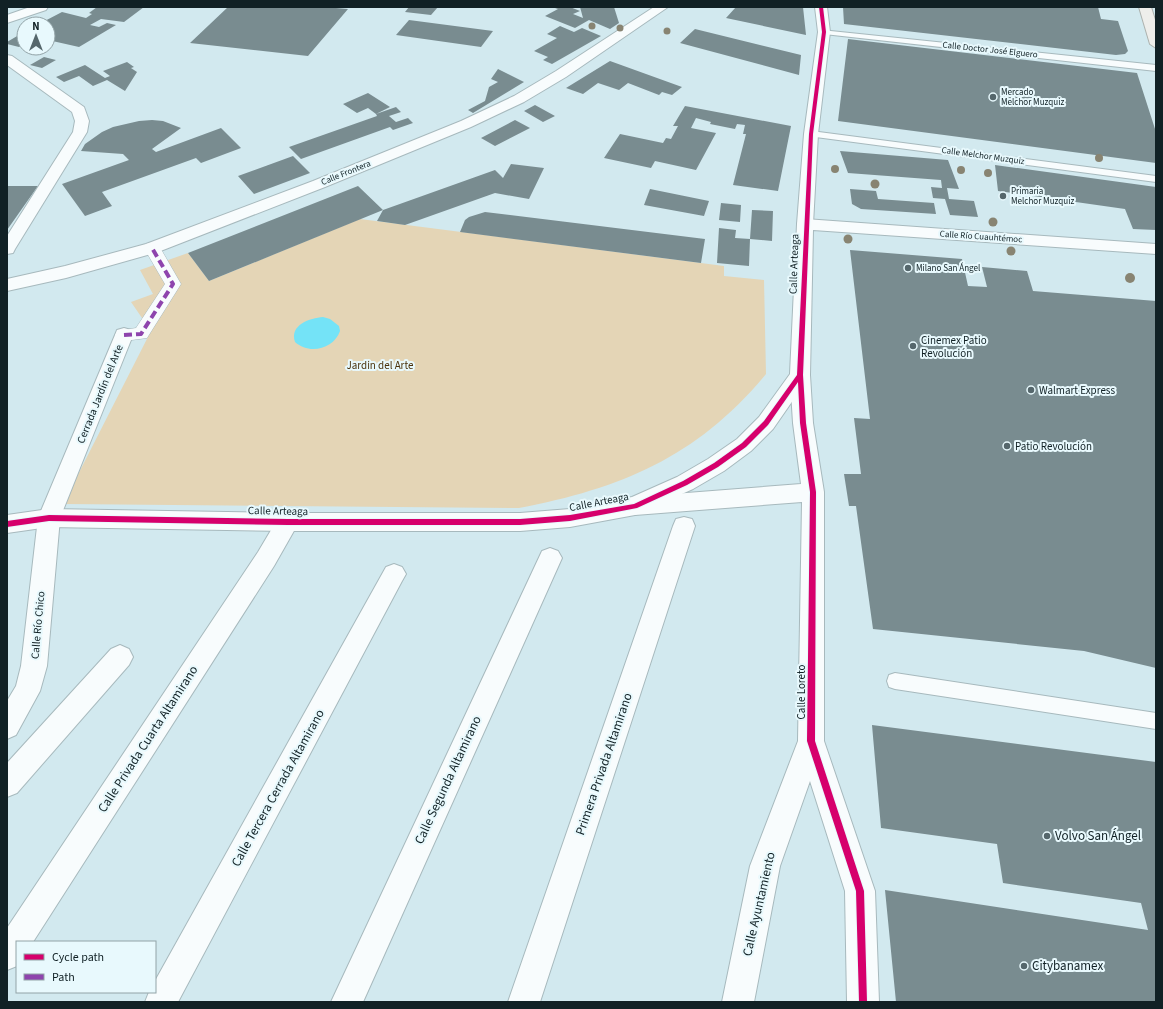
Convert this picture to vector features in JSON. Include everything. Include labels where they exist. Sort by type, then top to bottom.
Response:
[{"type":"main road","points":[[1145,7],[1156,44]]},
{"type":"street","points":[[7,19],[42,7]]},
{"type":"street","name":"Calle Frontera","points":[[7,285],[66,272],[152,248],[319,184],[466,124],[519,100],[612,42],[662,7]]},
{"type":"street","name":"Calle Arteaga","points":[[635,506],[685,483],[716,465],[744,445],[766,423],[800,374],[805,224],[811,134],[824,32],[821,7]]},
{"type":"street","points":[[7,59],[79,110],[82,121],[80,132],[7,249]]},
{"type":"street","name":"Calle Río Cuauhtémoc","points":[[805,224],[1156,249]]},
{"type":"street","name":"Cerrada Jardín del Arte","points":[[49,518],[124,335],[141,334],[173,284],[152,248]]},
{"type":"street","name":"Calle Loreto","points":[[800,374],[803,423],[813,492],[811,741],[860,891],[863,1002]]},
{"type":"street","name":"Calle Arteaga","points":[[7,524],[49,518],[288,522],[520,522],[570,518],[635,506],[813,492]]},
{"type":"street","name":"Calle Río Chico","points":[[7,726],[27,691],[34,666],[49,518]]},
{"type":"street","name":"Calle Privada Cuarta Altamirano","points":[[16,941],[266,560],[288,522]]},
{"type":"street","name":"Primera Privada Altamirano","points":[[524,1002],[684,526]]},
{"type":"street","name":"Calle Segunda Altamirano","points":[[346,1002],[550,558]]},
{"type":"street","name":"Calle Tercera Cerrada Altamirano","points":[[161,1002],[394,574]]},
{"type":"street","points":[[7,783],[120,657]]},
{"type":"street","name":"Calle Ayuntamiento","points":[[738,1002],[765,866],[811,741]]},
{"type":"street","name":"Calle Privada Cuarta Altamirano","points":[[7,955],[16,941]]},
{"type":"lane","name":"Calle Doctor José Elguero","points":[[824,32],[1156,68]]},
{"type":"lane","name":"Calle Melchor Muzquiz","points":[[811,134],[1156,179]]},
{"type":"lane","points":[[895,681],[1156,721]]},
{"type":"green space","name":"Jardin del Arte","points":[[360,219],[724,266],[724,276],[764,280],[766,374],[740,403],[713,427],[685,448],[655,465],[624,479],[591,490],[556,500],[519,508],[63,504],[151,331],[131,302],[153,294],[140,270],[188,253],[209,281]]},
{"type":"water","points":[[323,317],[330,319],[339,326],[340,331],[332,342],[327,346],[314,349],[301,346],[295,342],[295,331],[298,327],[312,319]]},
{"type":"building","points":[[97,7],[144,7],[124,22],[101,19],[90,25],[99,27],[107,23],[116,25],[79,47],[56,42],[56,16],[54,16],[62,12],[86,18],[92,14],[89,13]]},
{"type":"building","points":[[228,7],[324,7],[348,9],[308,56],[190,43]]},
{"type":"building","points":[[409,7],[438,7],[431,15],[405,12]]},
{"type":"building","points":[[552,7],[570,7],[580,11],[573,14],[583,18],[580,7],[614,7],[619,23],[610,29],[589,20],[575,28],[545,16],[558,9]]},
{"type":"building","points":[[736,7],[803,7],[806,35],[726,18]]},
{"type":"building","points":[[843,7],[1098,7],[1101,19],[1118,21],[1128,51],[1125,54],[1116,55],[844,24]]},
{"type":"building","points":[[409,20],[493,31],[481,47],[396,35]]},
{"type":"building","points":[[560,26],[574,32],[582,28],[601,36],[552,64],[543,60],[548,57],[534,51],[557,38],[547,34]]},
{"type":"building","points":[[695,29],[801,55],[799,75],[680,43]]},
{"type":"building","points":[[16,37],[16,46],[7,44],[7,42]]},
{"type":"building","name":"Mercado Melchor Muzquiz","points":[[848,39],[1137,73],[1156,132],[1156,163],[838,121]]},
{"type":"building","points":[[44,57],[56,60],[42,68],[30,65]]},
{"type":"building","points":[[610,61],[682,87],[672,95],[662,92],[659,95],[628,83],[619,90],[598,83],[583,94],[566,88]]},
{"type":"building","points":[[127,62],[134,67],[131,68],[137,72],[125,91],[107,80],[93,86],[79,76],[64,82],[56,77],[85,65],[105,78],[110,76],[103,71]]},
{"type":"building","points":[[498,69],[524,82],[473,113],[468,110],[485,101],[489,87],[498,82],[491,79]]},
{"type":"building","points":[[368,93],[390,107],[376,114],[368,108],[357,113],[343,104]]},
{"type":"building","points":[[535,105],[555,116],[543,122],[524,111]]},
{"type":"building","points":[[685,106],[791,126],[778,191],[733,185],[746,134],[743,134],[745,125],[737,124],[735,129],[710,124],[711,122],[696,118],[691,128],[716,133],[696,170],[655,161],[651,168],[604,158],[620,134],[663,143],[666,138],[671,139],[678,126],[673,126]]},
{"type":"building","points":[[396,107],[401,112],[389,116],[396,122],[408,118],[413,123],[393,130],[390,127],[301,159],[289,147],[377,116],[376,114]]},
{"type":"building","points":[[515,120],[530,128],[495,146],[481,138]]},
{"type":"building","points":[[139,121],[163,121],[181,128],[152,149],[156,152],[221,128],[241,148],[201,163],[196,158],[102,192],[112,206],[85,216],[62,184],[129,160],[123,154],[81,151],[85,144],[102,132],[113,127]]},
{"type":"building","points":[[840,151],[948,160],[959,189],[947,188],[949,199],[974,201],[978,217],[950,215],[945,199],[933,198],[931,187],[942,188],[941,180],[848,173]]},
{"type":"building","points":[[293,156],[310,173],[254,194],[238,176]]},
{"type":"building","points":[[511,164],[544,168],[529,199],[495,193],[405,225],[377,221],[383,210],[495,170],[503,178]]},
{"type":"building","points":[[995,165],[1156,187],[1156,230],[1133,229],[1125,209],[998,191]]},
{"type":"building","points":[[7,186],[38,186],[7,230]]},
{"type":"building","points":[[358,186],[383,210],[209,281],[188,253]]},
{"type":"building","points":[[650,189],[709,201],[704,216],[644,205]]},
{"type":"building","points":[[850,189],[876,191],[878,199],[934,203],[936,214],[861,209],[852,204]]},
{"type":"building","points":[[721,203],[741,205],[740,222],[719,220]]},
{"type":"building","points":[[752,210],[773,211],[772,241],[750,239]]},
{"type":"building","points":[[485,212],[705,239],[701,263],[460,232],[465,220],[469,217]]},
{"type":"building","points":[[719,228],[736,230],[735,238],[750,239],[749,266],[717,263]]},
{"type":"building","name":"Patio Revolución","points":[[850,250],[962,259],[968,286],[987,287],[982,267],[1027,271],[1033,291],[1156,301],[1156,668],[1084,651],[873,629],[856,506],[849,506],[844,474],[861,474],[854,418],[870,419]]},
{"type":"building","points":[[872,725],[1156,762],[1156,1002],[896,1002],[885,890],[1148,930],[1141,903],[1003,883],[997,844],[881,828]]},
{"type":"marked path","points":[[124,335],[141,334],[173,284],[152,248]]},
{"type":"cycle path","points":[[821,7],[824,32],[811,134],[800,375],[803,423],[813,492],[811,741],[860,891],[863,1002]]},
{"type":"cycle path","points":[[7,524],[49,518],[288,522],[520,522],[570,518],[635,506],[685,483],[716,465],[744,445],[766,423],[800,375]]},
{"type":"place","name":"Mercado Melchor Muzquiz","points":[[993,97]]},
{"type":"place","name":"Primaria Melchor Muzquiz","points":[[1003,196]]},
{"type":"place","name":"Milano San Ángel","points":[[908,268]]},
{"type":"place","name":"Cinemex Patio Revolución","points":[[913,346]]},
{"type":"place","name":"Walmart Express","points":[[1031,390]]},
{"type":"place","name":"Patio Revolución","points":[[1007,446]]},
{"type":"place","name":"Volvo San Ángel","points":[[1047,836]]},
{"type":"place","name":"Citybanamex","points":[[1024,966]]}]
